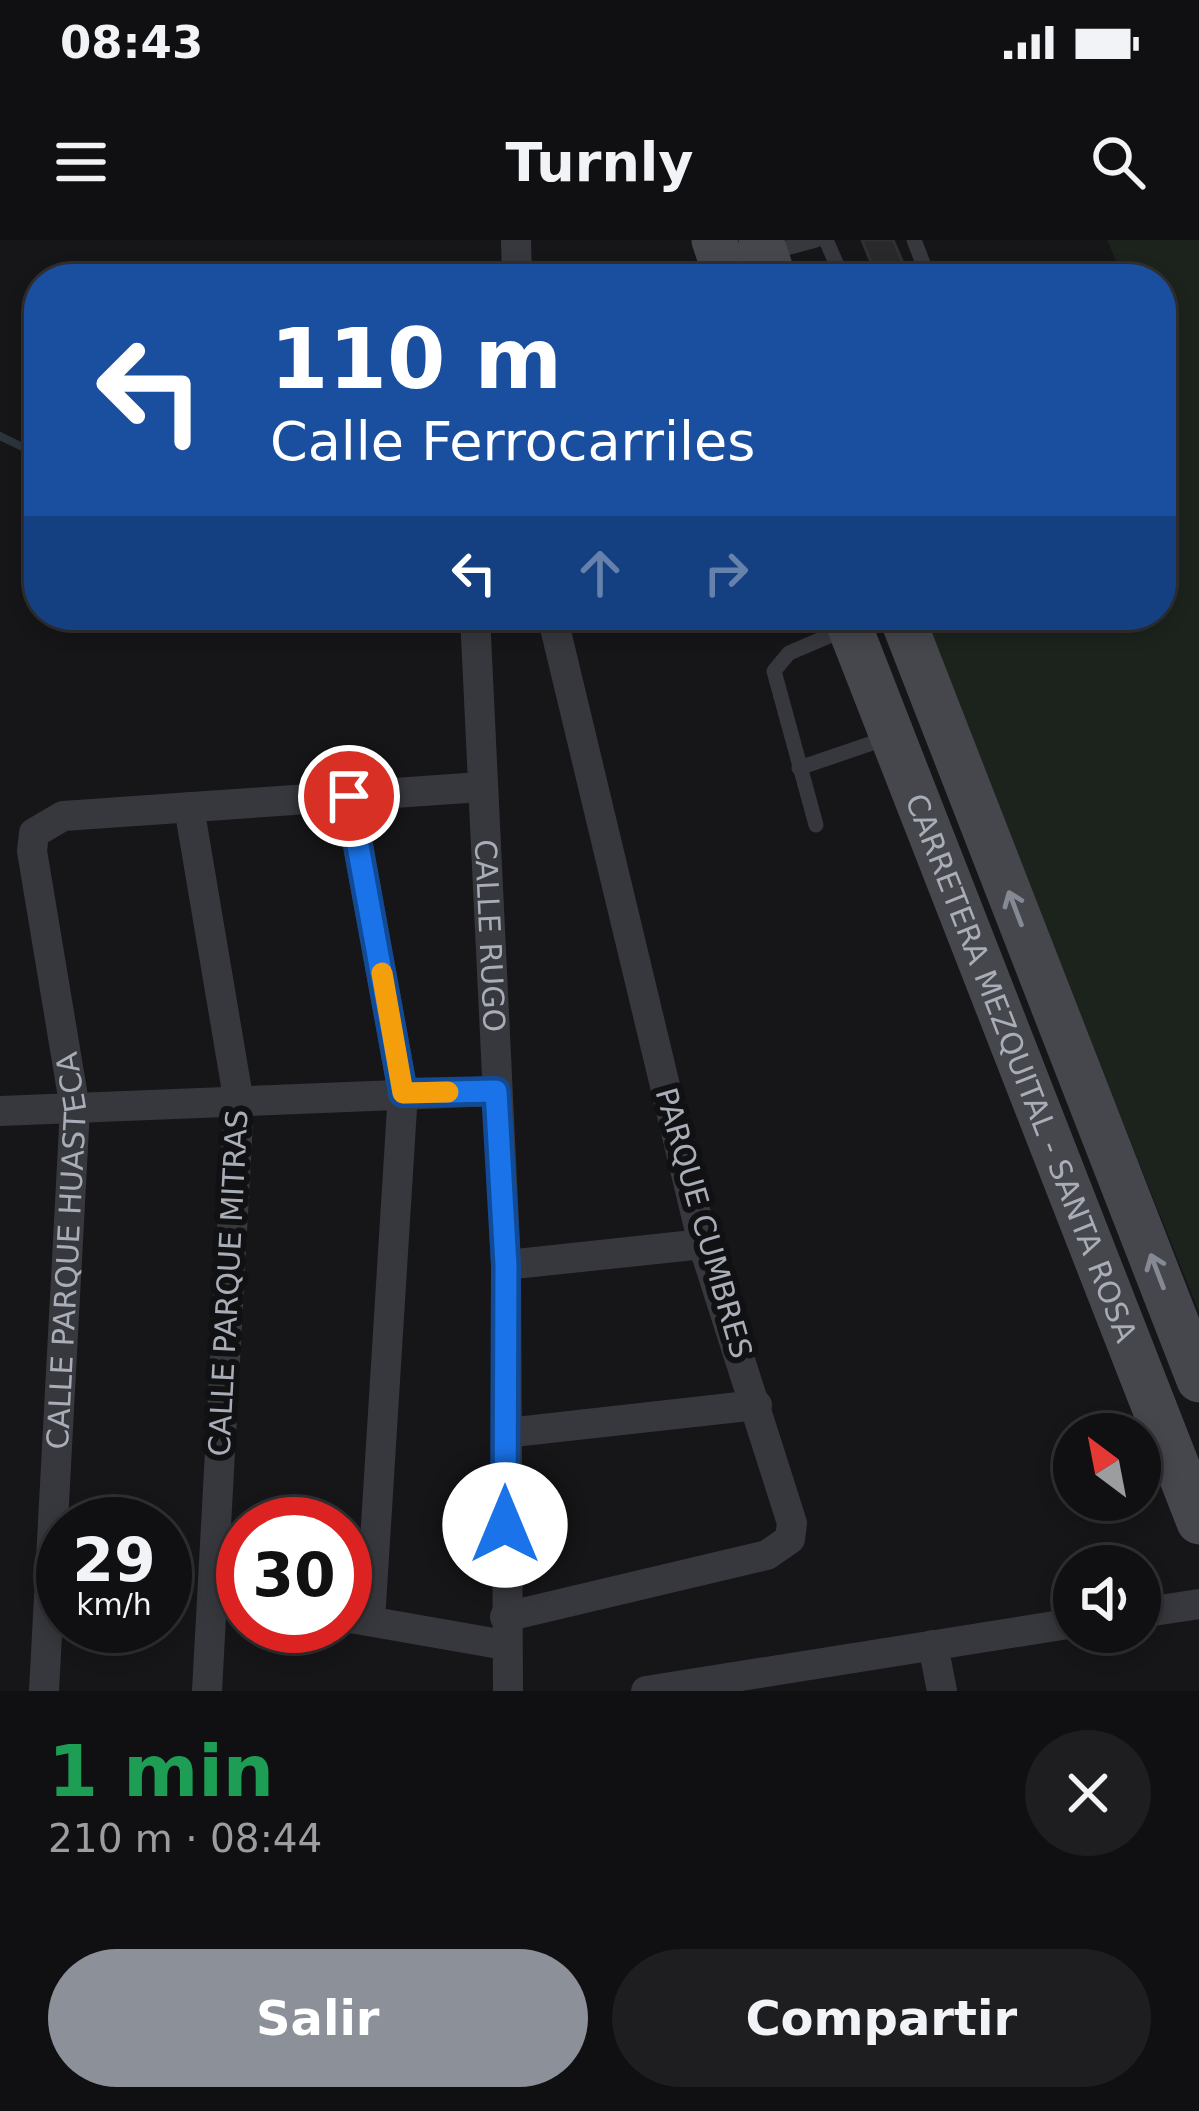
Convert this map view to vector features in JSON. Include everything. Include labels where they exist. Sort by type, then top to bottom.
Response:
[{"type":"main road","name":"CARRETERA MEZQUITAL - SANTA ROSA","points":[[852,630],[1199,1522]]},
{"type":"main road","name":"CARRETERA MEZQUITAL - SANTA ROSA","points":[[907,630],[1199,1380]]},
{"type":"street","name":"CALLE RUGO","points":[[476,630],[506,1265],[508,1691]]},
{"type":"street","name":"PARQUE CUMBRES","points":[[505,1631],[766,1555],[790,1539],[792,1523],[703,1244],[556,630]]},
{"type":"street","points":[[188,808],[481,788]]},
{"type":"street","points":[[349,796],[403,1093],[368,1497]]},
{"type":"street","name":"CALLE PARQUE HUASTECA","points":[[44,1691],[75,1109],[32,850],[34,832],[47,820],[188,808]]},
{"type":"street","name":"CALLE PARQUE MITRAS","points":[[188,808],[239,1103],[230,1497]]},
{"type":"street","points":[[0,1112],[496,1091]]},
{"type":"street","points":[[506,1265],[703,1244]]},
{"type":"street","points":[[506,1433],[757,1405]]},
{"type":"street","points":[[1161,1610],[1199,1604]]},
{"type":"street","points":[[372,1620],[505,1631]]},
{"type":"street","points":[[646,1691],[1053,1626]]},
{"type":"street","points":[[933,1645],[942,1691]]},
{"type":"street","name":"CALLE PARQUE MITRAS","points":[[207,1691],[216,1652]]},
{"type":"lane","points":[[766,258],[816,240]]},
{"type":"lane","points":[[816,825],[774,671],[789,652],[831,630]]},
{"type":"lane","points":[[800,768],[893,736]]},
{"type":"shaded area","points":[[1107,240],[1199,240],[1199,1312],[925,630],[1176,630],[1176,264],[1117,264]]},
{"type":"building","points":[[862,240],[893,240],[903,264],[872,264]]},
{"type":"waterway","points":[[0,436],[24,448]]},
{"type":"slow traffic","points":[[382,973],[403,1093],[448,1092]]},
{"type":"route","points":[[349,796],[403,1093],[496,1091],[506,1265],[505,1525]]}]
